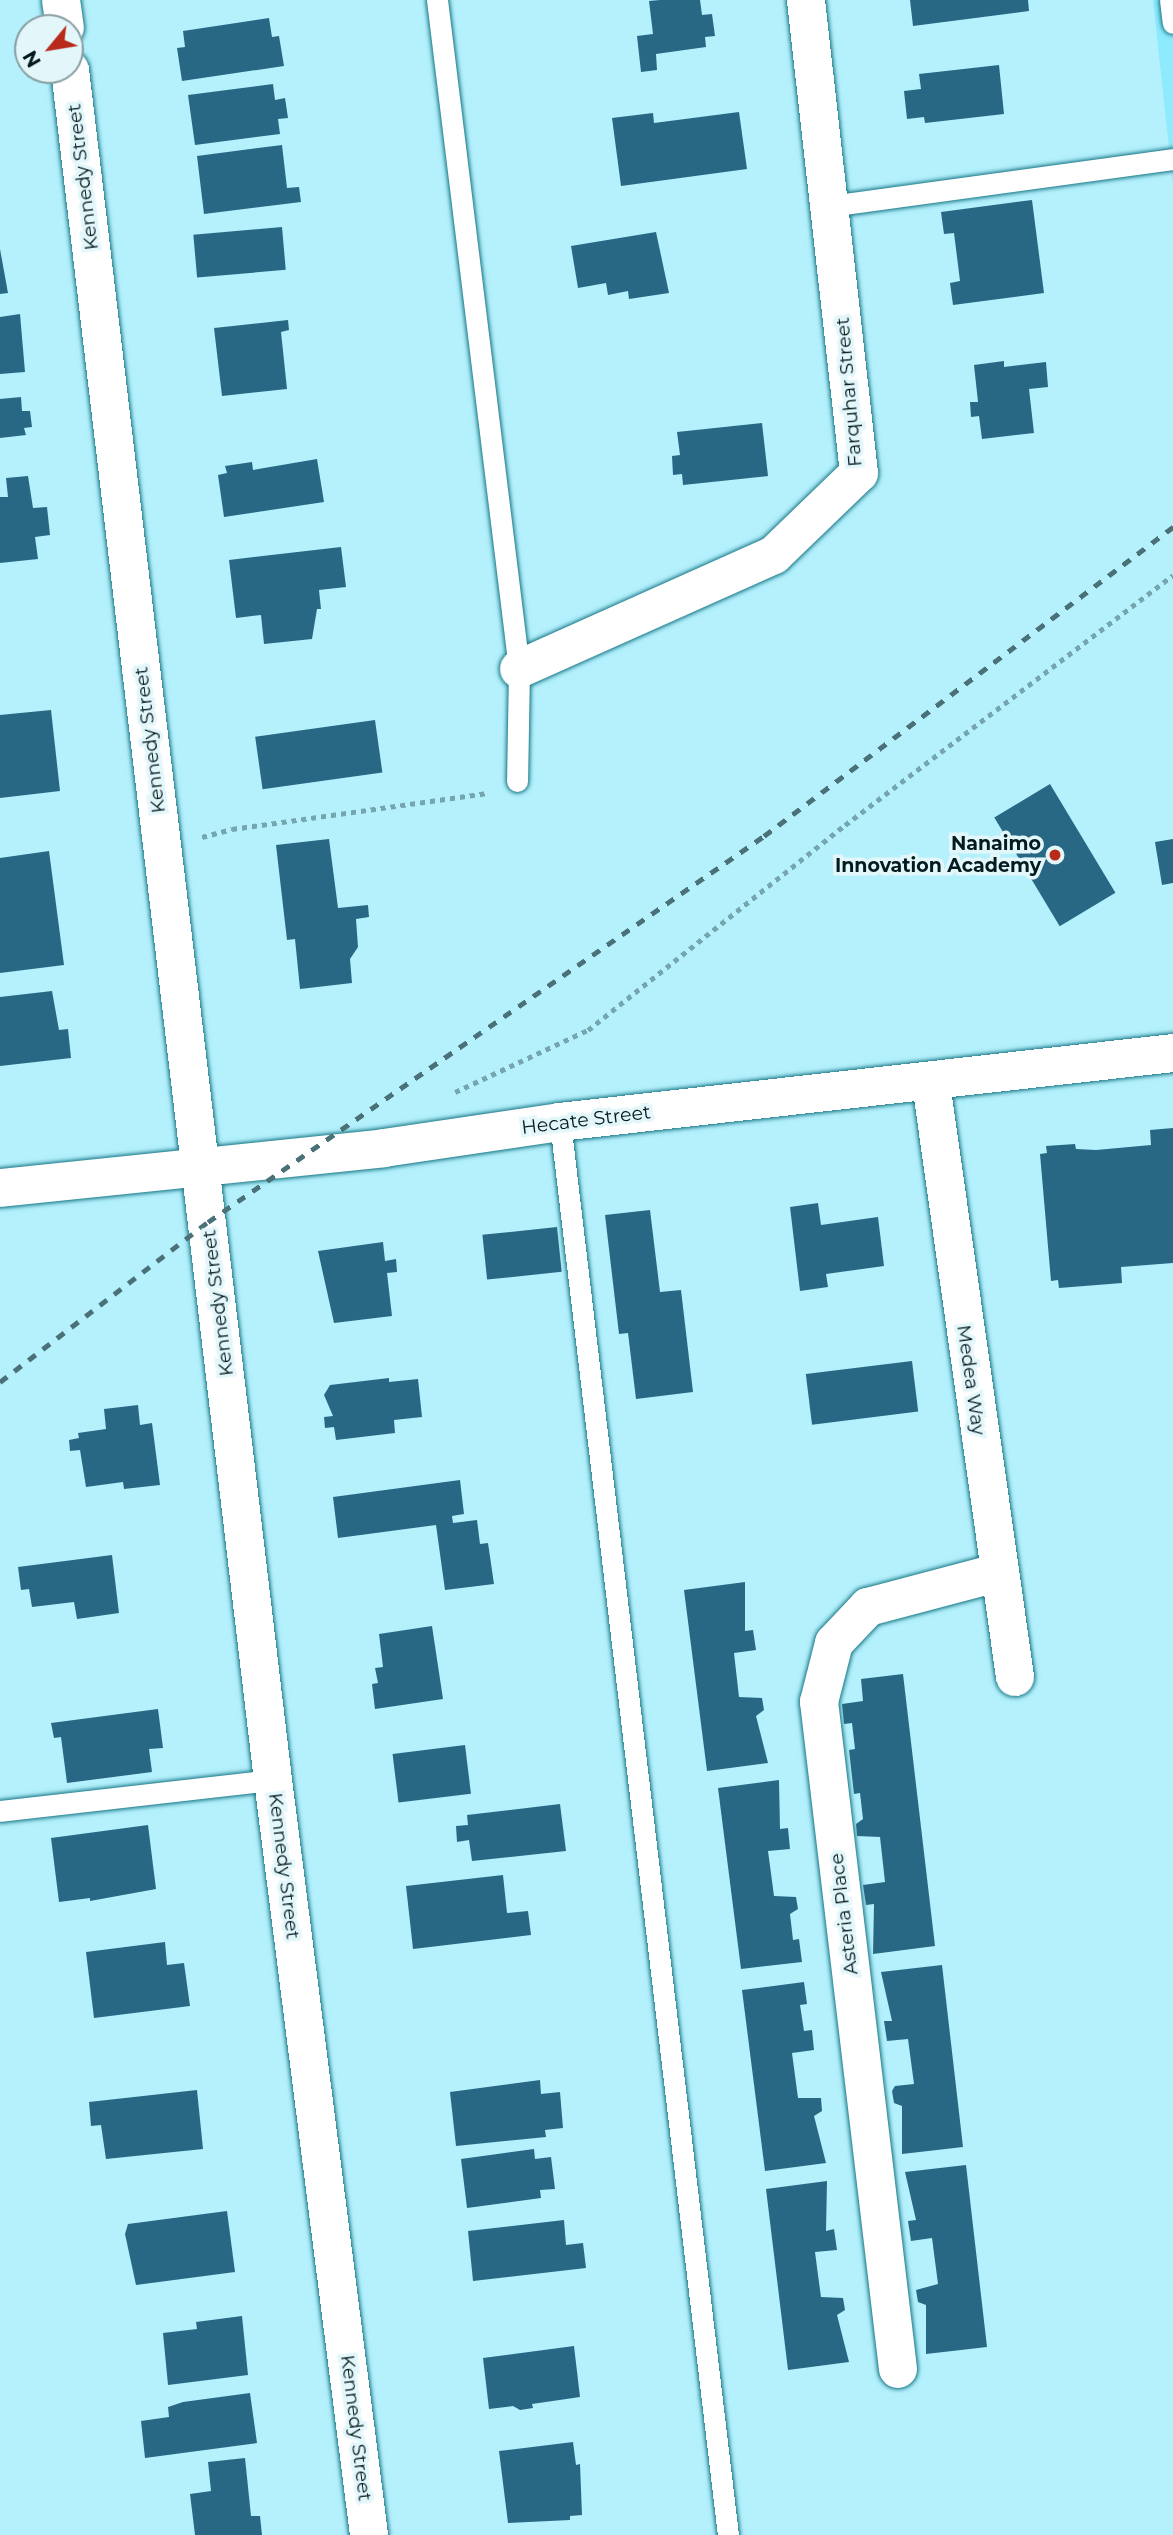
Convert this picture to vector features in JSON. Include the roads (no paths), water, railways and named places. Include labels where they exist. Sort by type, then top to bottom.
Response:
[{"type":"street","name":"Farquhar Street","points":[[519,669],[774,555],[859,473],[807,0]]},
{"type":"street","name":"Kennedy Street","points":[[72,84],[273,1780],[369,2535]]},
{"type":"street","name":"Hecate Street","points":[[0,1188],[384,1148],[560,1122],[932,1083],[1173,1053]]},
{"type":"street","name":"Medea Way","points":[[932,1083],[997,1573],[1015,1677]]},
{"type":"street","name":"Asteria Place","points":[[898,2369],[819,1702],[834,1643],[868,1607],[997,1573]]},
{"type":"lane","points":[[438,0],[519,669],[517,781]]},
{"type":"lane","points":[[1170,0],[1173,23]]},
{"type":"lane","points":[[830,206],[1173,159]]},
{"type":"lane","points":[[560,1122],[728,2535]]},
{"type":"lane","points":[[0,1811],[273,1780]]},
{"type":"railway","points":[[0,1382],[208,1222],[764,836],[1173,527]]},
{"type":"place","name":"Nanaimo Innovation Academy","points":[[1055,855]]}]
